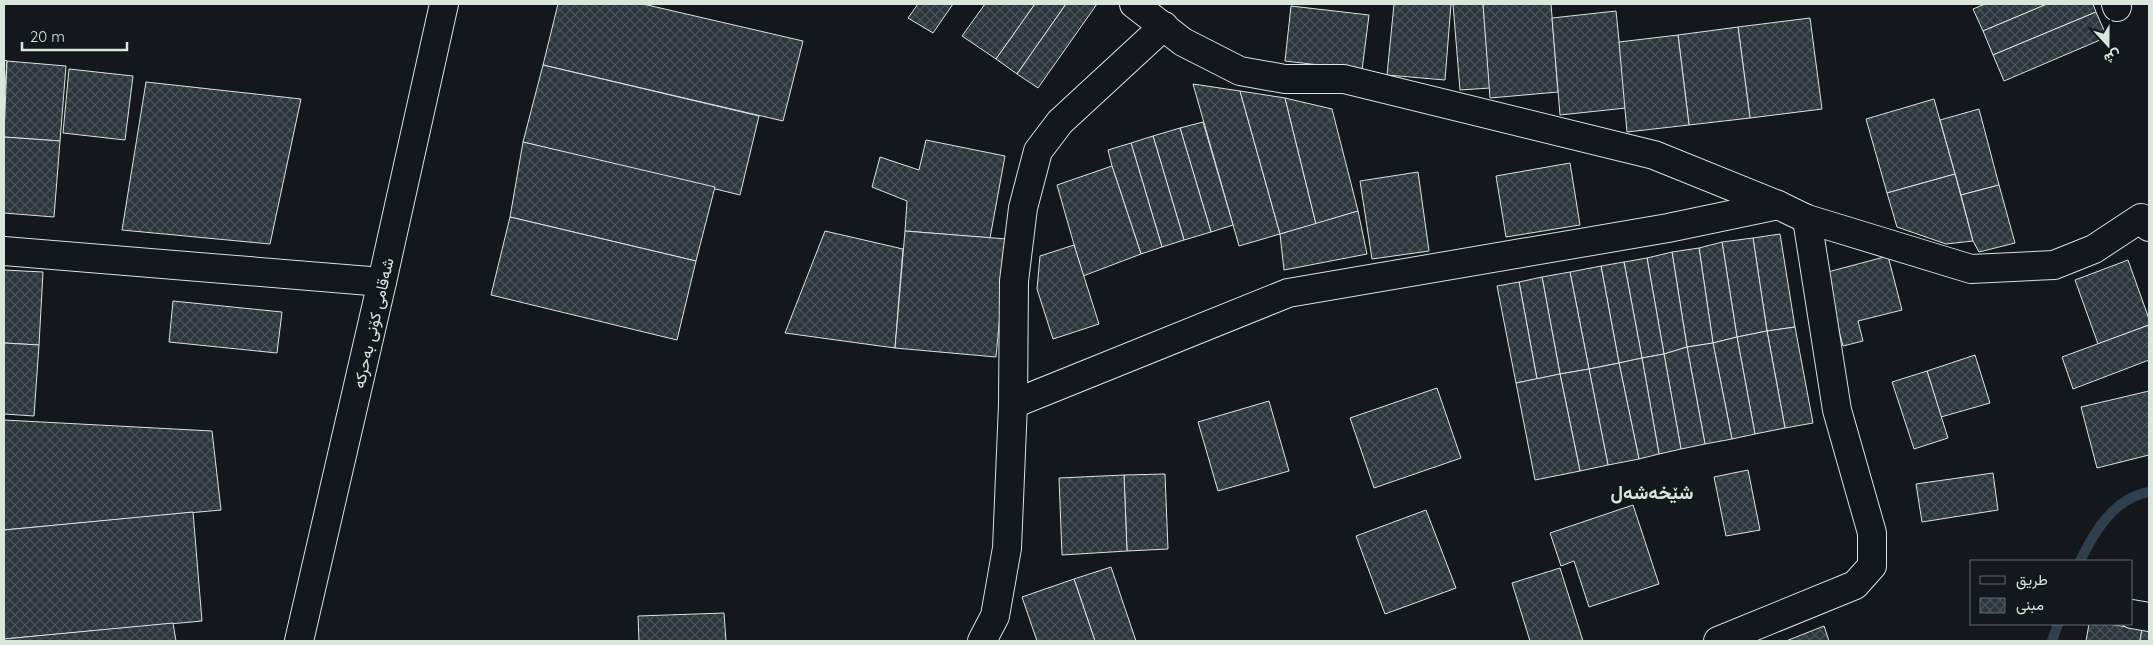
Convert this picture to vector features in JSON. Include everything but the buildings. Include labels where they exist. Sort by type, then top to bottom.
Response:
[{"type":"street","name":"شەقامی کۆنی بەحرکە","points":[[299,641],[444,4]]},
{"type":"street","points":[[1134,4],[1182,42],[1240,71],[1285,79],[1344,79],[1654,156],[1778,205],[1807,219],[1971,269],[2054,265],[2094,249],[2141,218],[2149,227]]},
{"type":"street","points":[[982,641],[995,616],[1007,548],[1013,404],[1014,281],[1023,208],[1038,151],[1060,122],[1164,26]]},
{"type":"street","points":[[1013,404],[1288,294],[1668,228],[1778,205]]},
{"type":"street","points":[[1718,641],[1855,585],[1872,566],[1872,533],[1838,410],[1807,219]]},
{"type":"street","points":[[4,251],[382,282]]},
{"type":"street","points":[[2133,614],[2149,617]]},
{"type":"waterway","points":[[2081,560],[2099,528],[2115,509],[2125,501],[2149,492]]},
{"type":"waterway","points":[[2052,641],[2058,625]]},
{"type":"district","name":"شێخەشەل","points":[[1652,492]]}]
